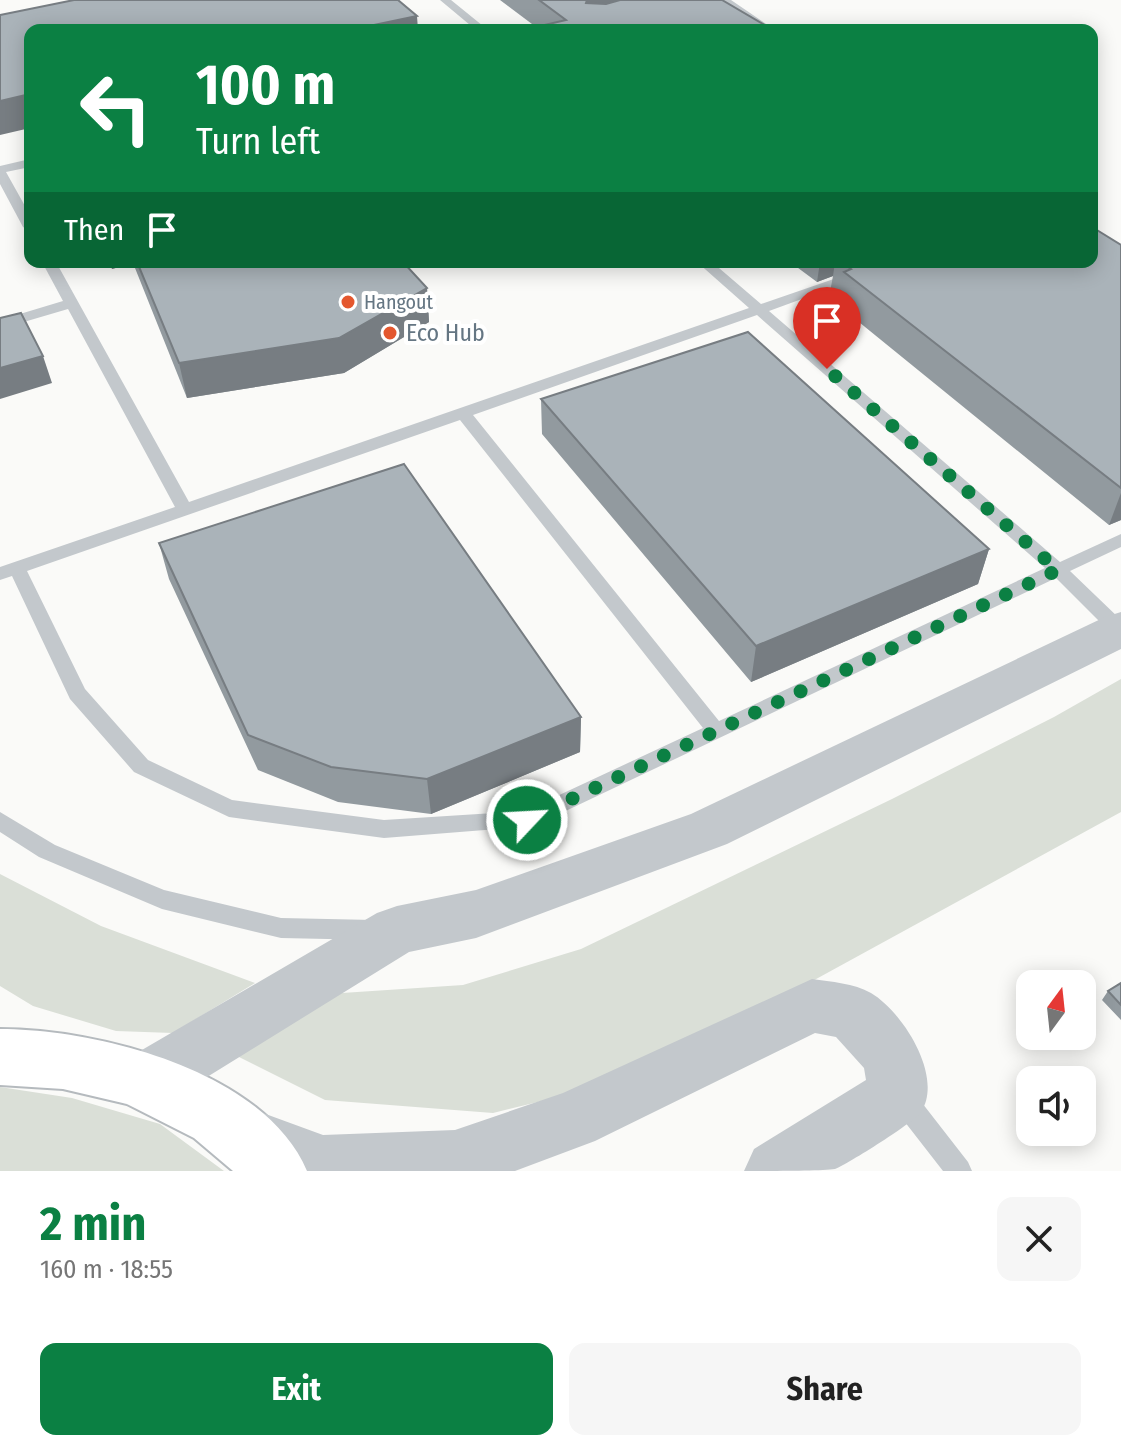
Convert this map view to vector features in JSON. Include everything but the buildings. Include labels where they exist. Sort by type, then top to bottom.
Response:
[{"type":"main road","points":[[8,1052],[85,1065],[144,1082],[194,1106],[258,1154]]},
{"type":"street","points":[[144,1082],[397,930],[476,914],[709,829],[1120,629]]},
{"type":"street","points":[[258,1154],[323,1166],[455,1161],[573,1120],[812,1006],[852,1013],[891,1055],[899,1094],[776,1171]]},
{"type":"lane","points":[[445,0],[475,24]]},
{"type":"lane","points":[[724,0],[761,24]]},
{"type":"lane","points":[[24,165],[0,171],[24,216]]},
{"type":"lane","points":[[52,268],[185,509]]},
{"type":"lane","points":[[711,268],[1058,570],[1120,629]]},
{"type":"lane","points":[[878,268],[9,571],[77,694],[141,766],[229,808],[384,829],[527,820],[1121,540]]},
{"type":"lane","points":[[0,325],[72,303]]},
{"type":"lane","points":[[462,412],[717,732]]},
{"type":"lane","points":[[0,821],[47,851],[162,899],[281,928],[397,930]]},
{"type":"lane","points":[[899,1094],[959,1171]]},
{"type":"shaded area","points":[[1121,679],[1121,812],[765,1007],[612,1084],[493,1113],[325,1100],[229,1052],[342,993],[463,985],[581,949],[892,799],[1054,717]]},
{"type":"shaded area","points":[[0,874],[101,926],[255,983],[173,1033],[116,1031],[33,1006],[0,986]]},
{"type":"shaded area","points":[[0,1087],[72,1098],[160,1124],[224,1171],[0,1171]]},
{"type":"place","name":"Hangout","points":[[348,302]]},
{"type":"place","name":"Eco Hub","points":[[390,333]]},
{"type":"route","points":[[527,820],[1058,570],[827,369]]}]
